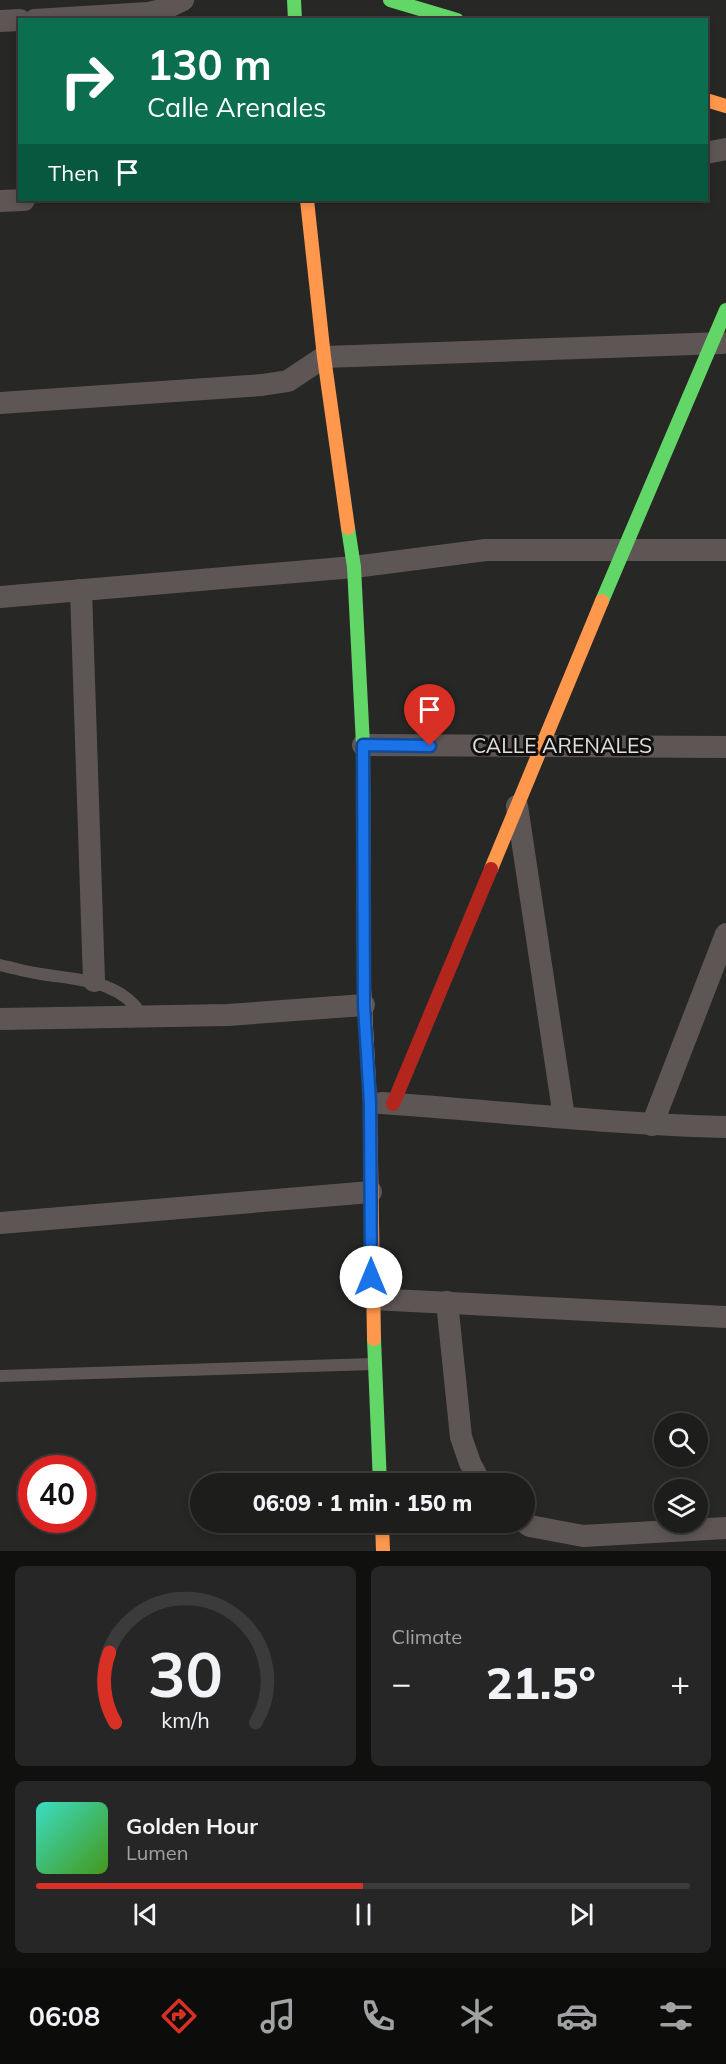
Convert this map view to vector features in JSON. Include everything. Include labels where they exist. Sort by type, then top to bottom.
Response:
[{"type":"street","points":[[67,18],[148,13],[162,10],[183,0]]},
{"type":"street","points":[[294,0],[295,18]]},
{"type":"street","points":[[390,0],[427,4],[453,18]]},
{"type":"street","points":[[0,21],[18,20]]},
{"type":"street","points":[[708,101],[726,106]]},
{"type":"street","points":[[708,153],[726,149]]},
{"type":"street","points":[[0,201],[18,200]]},
{"type":"street","points":[[307,201],[324,357],[354,567],[363,745],[364,1005],[370,1103],[372,1299],[380,1473]]},
{"type":"street","points":[[393,1104],[623,551],[719,343],[726,310]]},
{"type":"street","points":[[0,403],[262,386],[288,381],[324,357],[719,343]]},
{"type":"street","points":[[0,597],[354,567],[486,550],[726,550]]},
{"type":"street","points":[[81,590],[94,981]]},
{"type":"street","name":"CALLE ARENALES","points":[[363,745],[726,747]]},
{"type":"street","points":[[517,804],[564,1117]]},
{"type":"street","points":[[652,1125],[726,936]]},
{"type":"street","points":[[0,1019],[228,1015],[364,1005]]},
{"type":"street","points":[[370,1103],[652,1125],[726,1128]]},
{"type":"street","points":[[0,1223],[371,1192]]},
{"type":"street","points":[[372,1299],[726,1317]]},
{"type":"street","points":[[447,1302],[461,1437],[475,1473]]},
{"type":"street","points":[[535,1527],[584,1536],[726,1528]]},
{"type":"street","points":[[382,1533],[383,1551]]},
{"type":"lane","points":[[0,965],[38,974],[94,981],[124,997],[139,1010],[144,1018]]},
{"type":"lane","points":[[0,1376],[375,1364]]},
{"type":"traffic: fast","points":[[294,0],[295,18]]},
{"type":"traffic: fast","points":[[390,0],[450,18]]},
{"type":"traffic: fast","points":[[602,601],[726,310]]},
{"type":"traffic: fast","points":[[348,528],[354,567],[363,745],[364,988]]},
{"type":"traffic: fast","points":[[374,1339],[380,1473]]},
{"type":"traffic: slow","points":[[708,101],[726,106]]},
{"type":"traffic: slow","points":[[307,201],[324,357],[348,528]]},
{"type":"traffic: slow","points":[[491,869],[602,601]]},
{"type":"traffic: slow","points":[[364,988],[370,1103],[374,1339]]},
{"type":"traffic: slow","points":[[382,1533],[383,1551]]},
{"type":"traffic: jam","points":[[393,1104],[491,869]]},
{"type":"route","points":[[371,1277],[370,1103],[364,1005],[363,745],[430,746]]}]
